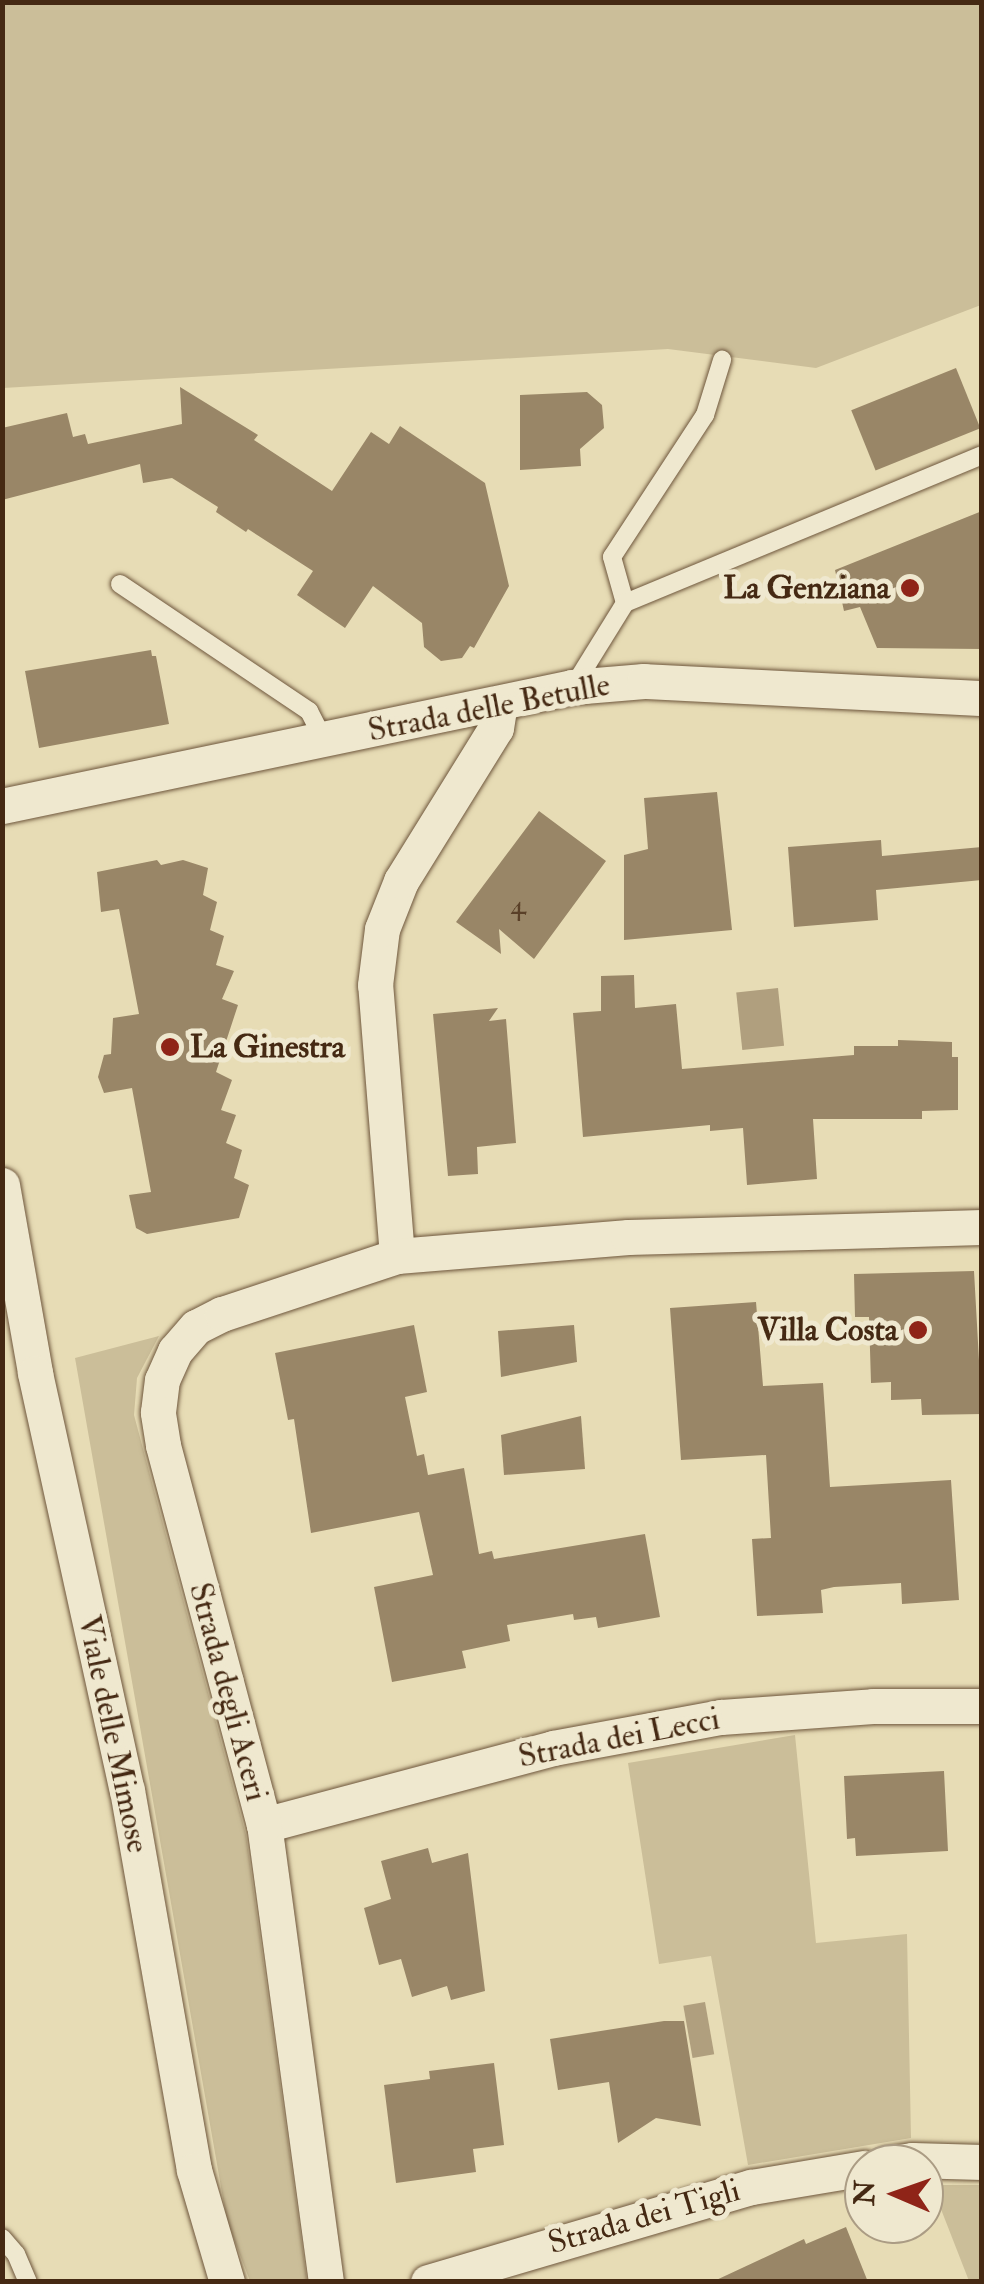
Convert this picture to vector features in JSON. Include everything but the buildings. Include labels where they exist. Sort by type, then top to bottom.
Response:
[{"type":"street","name":"Strada delle Betulle","points":[[2,806],[572,688],[644,681],[982,698]]},
{"type":"street","points":[[397,1256],[375,985],[382,929],[402,881],[496,728],[500,704]]},
{"type":"street","name":"Viale delle Mimose","points":[[2,1185],[35,1374],[126,1790],[194,2170],[227,2282]]},
{"type":"street","name":"Strada degli Aceri","points":[[326,2282],[264,1825],[163,1445],[158,1412],[162,1380],[174,1350],[196,1327],[222,1314],[397,1256],[628,1236],[982,1227]]},
{"type":"street","name":"Strada dei Lecci","points":[[264,1825],[553,1748],[722,1716],[873,1706],[982,1706]]},
{"type":"street","points":[[944,2161],[982,2162]]},
{"type":"street","name":"Strada dei Tigli","points":[[428,2282],[752,2186],[844,2171]]},
{"type":"lane","points":[[625,603],[612,557],[705,415],[722,360]]},
{"type":"lane","points":[[572,688],[625,603],[982,456]]},
{"type":"lane","points":[[120,584],[309,710],[324,740]]},
{"type":"lane","points":[[2,2238],[16,2254],[28,2282]]},
{"type":"shaded area","points":[[2,3],[981,3],[981,305],[816,368],[668,349],[3,388]]},
{"type":"shaded area","points":[[778,988],[784,1046],[742,1050],[736,992]]},
{"type":"shaded area","points":[[159,1336],[137,1378],[134,1415],[246,1835],[307,2281],[250,2281],[227,2221],[75,1358]]},
{"type":"shaded area","points":[[795,1735],[816,1943],[907,1934],[911,2138],[844,2144],[844,2149],[748,2165],[711,1956],[659,1964],[628,1763]]},
{"type":"shaded area","points":[[705,2002],[714,2054],[693,2058],[683,2006]]},
{"type":"shaded area","points":[[944,2185],[981,2185],[981,2281],[969,2281],[944,2217]]},
{"type":"place","name":"La Genziana","points":[[910,588]]},
{"type":"place","name":"La Ginestra","points":[[170,1047]]},
{"type":"place","name":"Villa Costa","points":[[918,1330]]}]
